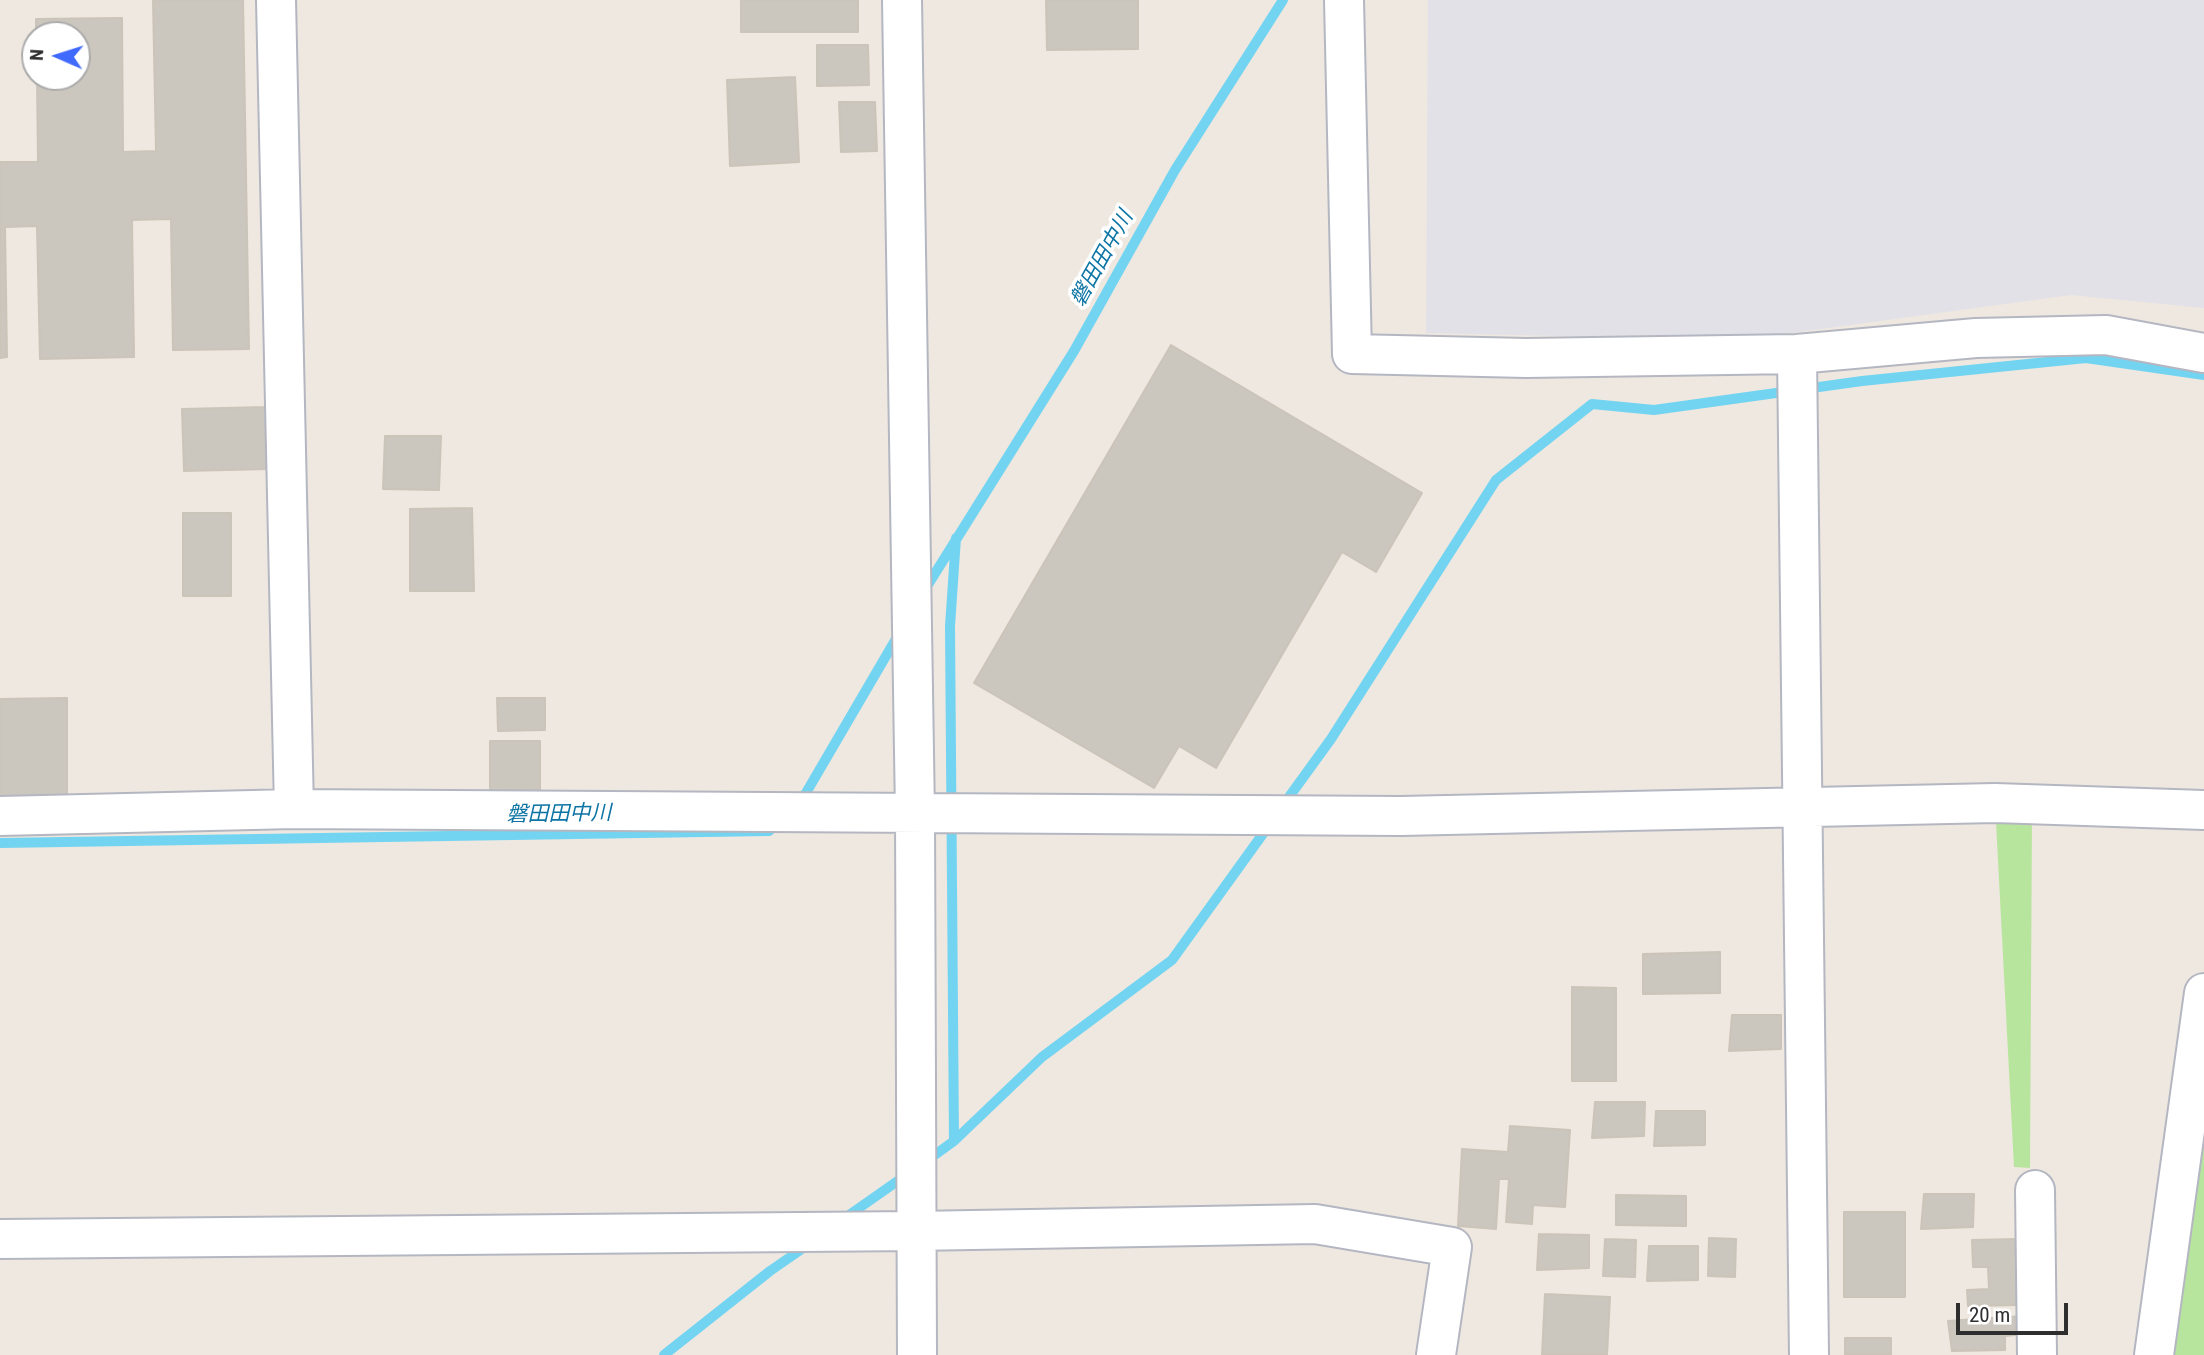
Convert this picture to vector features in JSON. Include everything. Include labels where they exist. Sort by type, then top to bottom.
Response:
[{"type":"street","points":[[276,0],[294,809]]},
{"type":"street","points":[[902,0],[915,814],[917,1355]]},
{"type":"street","points":[[1344,0],[1352,354],[1526,358],[1797,354],[1976,338],[2106,335],[2204,353]]},
{"type":"street","points":[[1797,354],[1809,1355]]},
{"type":"street","points":[[0,816],[294,809],[1401,816],[1995,803],[2204,810]]},
{"type":"street","points":[[2154,1355],[2204,993]]},
{"type":"street","points":[[2035,1190],[2037,1355]]},
{"type":"street","points":[[0,1239],[915,1231],[1315,1224],[1452,1247],[1436,1355]]},
{"type":"shaded area","points":[[1428,0],[2204,0],[2204,308],[2071,295],[1740,340],[1426,333]]},
{"type":"green space","points":[[1995,803],[2032,810],[2030,1168],[2014,1167]]},
{"type":"green space","points":[[2204,1018],[2204,1355],[2155,1355]]},
{"type":"building","points":[[153,0],[243,0],[249,349],[173,350],[171,219],[132,220],[134,357],[40,359],[37,226],[5,227],[7,357],[0,358],[0,162],[38,162],[37,91],[91,91],[91,21],[36,19],[122,18],[123,152],[156,151]]},
{"type":"building","points":[[741,0],[858,0],[858,32],[741,32]]},
{"type":"building","points":[[1046,0],[1138,0],[1138,49],[1047,50]]},
{"type":"building","points":[[817,45],[868,45],[869,85],[817,86]]},
{"type":"building","points":[[795,77],[799,162],[730,166],[727,80]]},
{"type":"building","points":[[839,102],[875,102],[877,151],[841,152]]},
{"type":"building","points":[[1171,345],[1422,493],[1376,572],[1342,552],[1216,768],[1179,746],[1154,788],[974,683]]},
{"type":"building","points":[[267,407],[269,469],[184,471],[182,409]]},
{"type":"building","points":[[385,436],[441,436],[439,490],[383,489]]},
{"type":"building","points":[[472,508],[474,591],[410,591],[410,509]]},
{"type":"building","points":[[183,513],[231,513],[231,596],[183,596]]},
{"type":"building","points":[[67,698],[67,796],[0,797],[0,699]]},
{"type":"building","points":[[497,698],[545,698],[545,730],[498,731]]},
{"type":"building","points":[[490,741],[540,741],[540,793],[490,793]]},
{"type":"building","points":[[1720,952],[1720,993],[1643,994],[1643,954]]},
{"type":"building","points":[[1572,987],[1616,988],[1616,1081],[1572,1081]]},
{"type":"building","points":[[1732,1015],[1781,1015],[1781,1049],[1729,1051]]},
{"type":"building","points":[[1595,1102],[1645,1102],[1644,1136],[1592,1138]]},
{"type":"building","points":[[1656,1111],[1705,1111],[1705,1145],[1654,1146]]},
{"type":"building","points":[[1510,1126],[1570,1130],[1565,1207],[1533,1205],[1532,1224],[1506,1222],[1509,1179],[1499,1179],[1496,1229],[1458,1226],[1462,1149],[1508,1152]]},
{"type":"building","points":[[1924,1194],[1974,1194],[1973,1227],[1921,1229]]},
{"type":"building","points":[[1616,1195],[1686,1196],[1686,1226],[1616,1225]]},
{"type":"building","points":[[1844,1212],[1905,1212],[1905,1297],[1844,1297]]},
{"type":"building","points":[[1539,1234],[1589,1235],[1589,1268],[1537,1270]]},
{"type":"building","points":[[1709,1238],[1736,1239],[1735,1277],[1708,1276]]},
{"type":"building","points":[[1605,1239],[1636,1240],[1635,1277],[1603,1276]]},
{"type":"building","points":[[2018,1239],[2019,1305],[1968,1306],[1967,1290],[1989,1289],[1988,1267],[1973,1267],[1972,1240]]},
{"type":"building","points":[[1649,1246],[1698,1246],[1698,1280],[1647,1281]]},
{"type":"building","points":[[1545,1294],[1610,1297],[1607,1355],[1542,1355]]},
{"type":"building","points":[[2023,1316],[2026,1334],[2005,1336],[2005,1350],[1952,1351],[1948,1321]]},
{"type":"building","points":[[1845,1338],[1891,1338],[1891,1355],[1845,1355]]},
{"type":"waterway","name":"磐田田中川","points":[[924,591],[1074,351],[1175,170],[1283,0]]},
{"type":"waterway","points":[[1281,808],[1331,739],[1496,480],[1592,404],[1654,410],[1862,381],[2086,358],[2204,375]]},
{"type":"waterway","name":"磐田田中川","points":[[925,1162],[954,1141],[950,626],[956,538]]},
{"type":"waterway","name":"磐田田中川","points":[[797,804],[900,632]]},
{"type":"waterway","name":"磐田田中川","points":[[0,843],[769,831],[778,823]]},
{"type":"waterway","points":[[954,1141],[1042,1057],[1172,960],[1270,824]]},
{"type":"waterway","name":"磐田田中川","points":[[842,1220],[909,1173]]},
{"type":"waterway","name":"磐田田中川","points":[[664,1355],[770,1271],[809,1244]]}]
